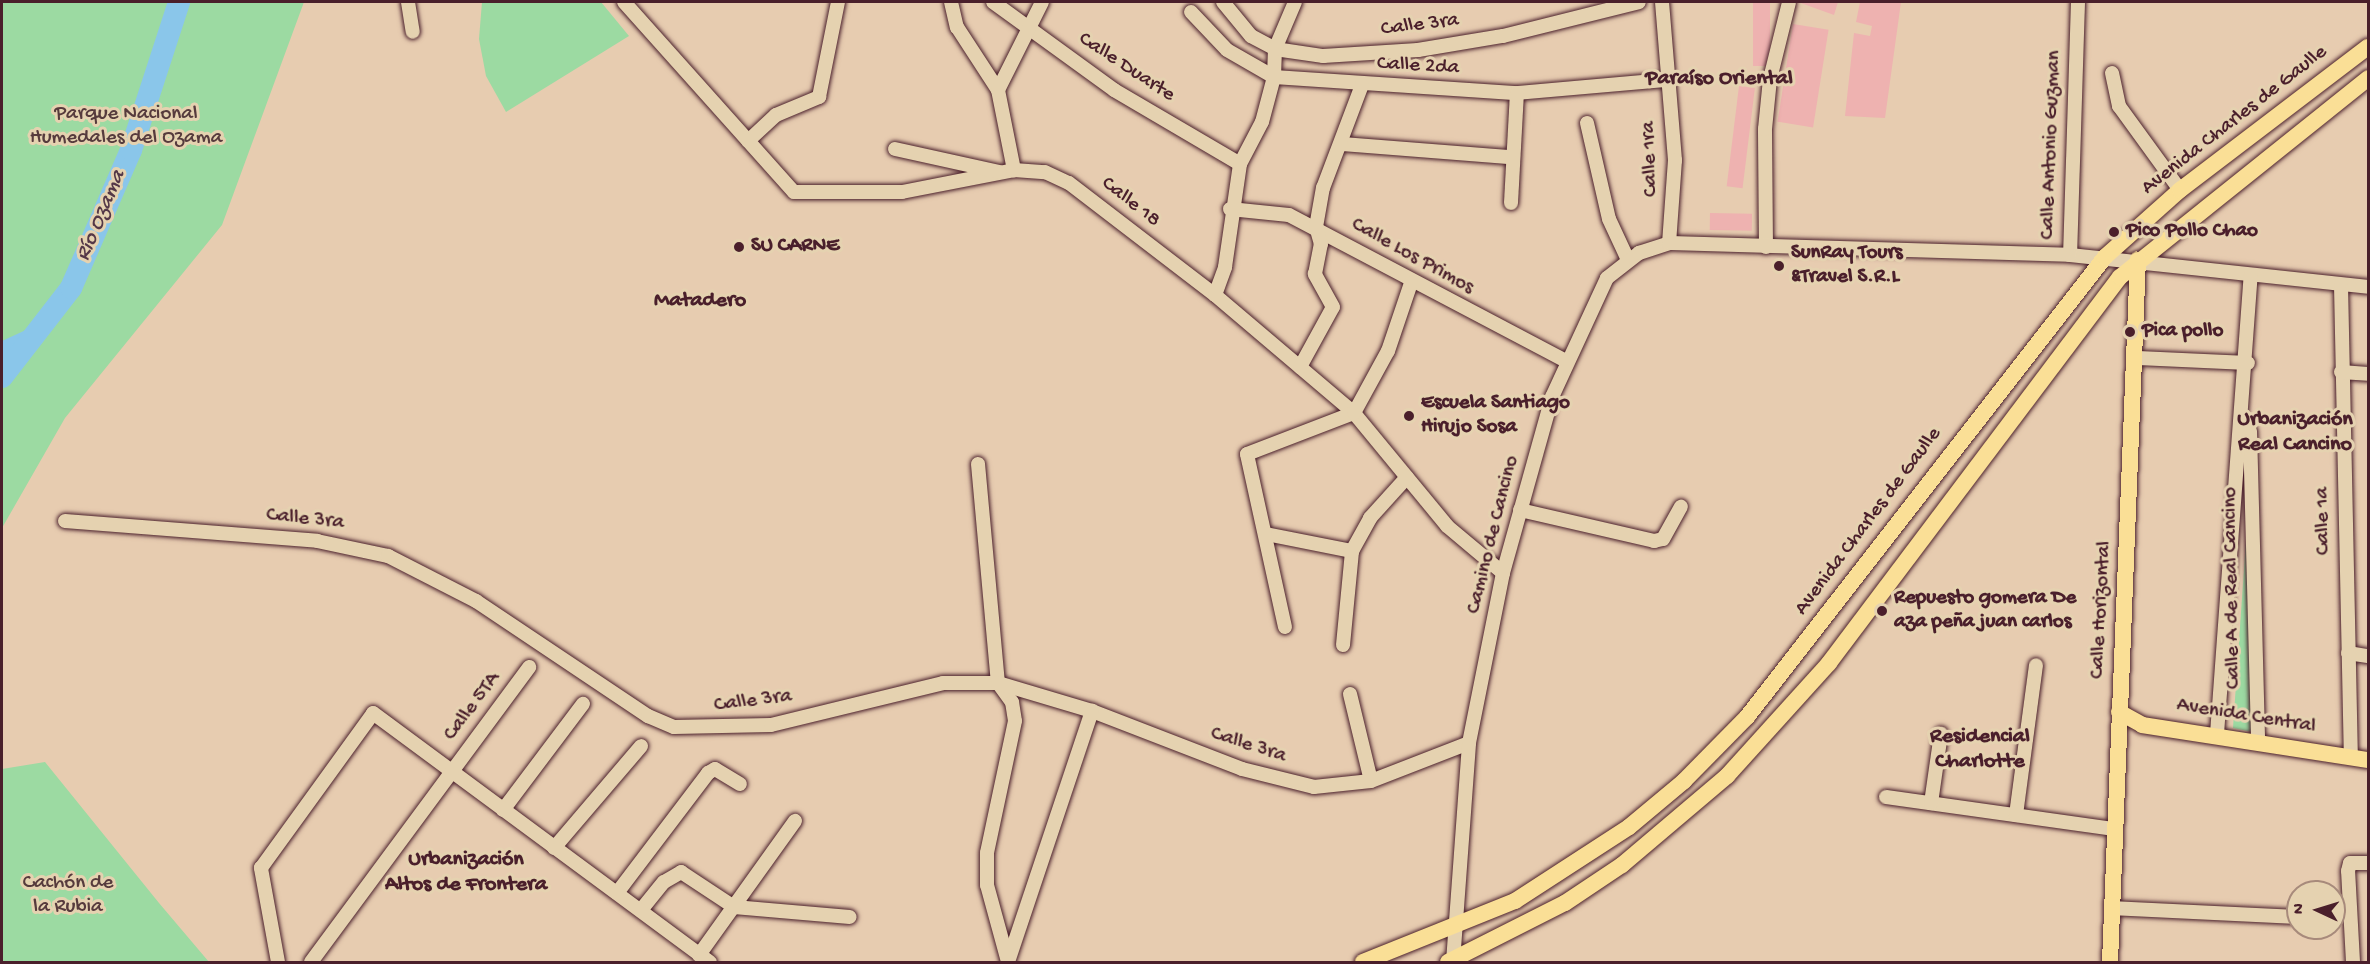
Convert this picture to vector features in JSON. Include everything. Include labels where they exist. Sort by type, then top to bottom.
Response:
[{"type":"main road","name":"Avenida Charles de Gaulle","points":[[1363,963],[1454,930],[1571,869],[1629,827],[1719,748],[2105,257],[2180,190],[2368,47]]},
{"type":"main road","points":[[1452,962],[1539,918],[1622,865],[1727,776],[1829,663],[2088,315],[2138,260],[2368,78]]},
{"type":"main road","name":"Calle Horizontal","points":[[2110,963],[2119,712],[2138,358],[2138,260]]},
{"type":"main road","name":"Avenida Central","points":[[2119,712],[2134,723],[2217,734],[2368,760]]},
{"type":"street","points":[[408,2],[413,32]]},
{"type":"street","name":"Calle 18","points":[[624,2],[669,56],[794,192],[902,192],[1008,171],[1045,172],[1069,183],[1215,295],[1354,413],[1447,526],[1503,573]]},
{"type":"street","points":[[748,141],[776,114],[819,97],[838,2]]},
{"type":"street","points":[[895,149],[1008,171],[998,90],[957,27],[951,2]]},
{"type":"street","name":"Calle Duarte","points":[[993,2],[1028,25],[1114,90],[1240,164]]},
{"type":"street","points":[[998,90],[1028,25],[1042,2]]},
{"type":"street","name":"Calle 3ra","points":[[1223,2],[1251,36],[1275,49],[1323,56],[1418,50],[1503,36],[1639,2]]},
{"type":"street","points":[[1215,295],[1224,267],[1230,209],[1240,164],[1262,122],[1274,77],[1275,49],[1295,2]]},
{"type":"street","name":"Calle 1ra","points":[[1662,2],[1666,80],[1675,160],[1669,243]]},
{"type":"street","points":[[1766,246],[1766,119],[1789,2]]},
{"type":"street","name":"Calle Antonio Guzman","points":[[2078,2],[2070,255],[2138,260],[2251,276],[2368,287]]},
{"type":"street","name":"Calle 2da","points":[[1191,12],[1227,50],[1274,77],[1362,85],[1517,93],[1666,80]]},
{"type":"street","points":[[2112,73],[2119,106],[2180,190]]},
{"type":"street","points":[[1300,367],[1334,307],[1315,274],[1321,244],[1316,227],[1323,188],[1343,144],[1362,85]]},
{"type":"street","points":[[1510,202],[1510,157],[1517,93]]},
{"type":"street","points":[[1587,123],[1609,219],[1628,260]]},
{"type":"street","points":[[1343,144],[1510,157]]},
{"type":"street","name":"Calle Los Primos","points":[[1230,209],[1289,215],[1316,227],[1411,283],[1568,362]]},
{"type":"street","name":"Camino de Cancino","points":[[1452,962],[1469,743],[1503,573],[1552,397],[1607,278],[1628,260],[1669,243],[2070,255]]},
{"type":"street","points":[[2217,734],[2248,363],[2251,276]]},
{"type":"street","points":[[1285,627],[1247,454],[1354,413],[1388,351],[1411,283]]},
{"type":"street","name":"Calle 1a","points":[[2341,285],[2341,372],[2351,756]]},
{"type":"street","points":[[2138,358],[2248,363]]},
{"type":"street","name":"Calle A de Real Cancino","points":[[2248,363],[2258,741]]},
{"type":"street","points":[[2341,372],[2368,374]]},
{"type":"street","points":[[978,464],[998,683],[1011,702],[1015,721],[987,853],[995,923],[1008,962]]},
{"type":"street","points":[[1343,645],[1352,551],[1370,518],[1407,477]]},
{"type":"street","points":[[1520,510],[1654,541],[1663,539],[1681,507]]},
{"type":"street","name":"Calle 3ra","points":[[65,521],[317,541],[388,556],[476,601],[648,716],[674,727],[771,725],[943,683],[998,683],[1092,711],[1276,780],[1314,787],[1371,780],[1469,743]]},
{"type":"street","points":[[1266,534],[1352,551]]},
{"type":"street","points":[[2348,652],[2368,656]]},
{"type":"street","points":[[2016,815],[2036,665]]},
{"type":"street","name":"Calle 5TA","points":[[311,963],[529,667]]},
{"type":"street","points":[[1350,694],[1371,780]]},
{"type":"street","points":[[503,810],[582,704]]},
{"type":"street","points":[[1008,962],[1092,711]]},
{"type":"street","points":[[278,963],[261,868],[373,713],[450,773],[705,959],[734,907],[795,821]]},
{"type":"street","points":[[1931,803],[1941,734]]},
{"type":"street","points":[[554,848],[640,746]]},
{"type":"street","points":[[617,893],[711,770],[740,784]]},
{"type":"street","points":[[1886,796],[2115,829]]},
{"type":"street","points":[[2353,963],[2350,863],[2368,863]]},
{"type":"street","points":[[640,910],[664,882],[681,872],[734,907],[850,917]]},
{"type":"street","points":[[2112,908],[2286,917]]},
{"type":"street","points":[[995,923],[1021,924]]},
{"type":"green space","name":"Parque Nacional Humedales del Ozama","points":[[2,2],[304,2],[222,225],[65,418],[2,528]]},
{"type":"green space","points":[[482,2],[601,2],[629,36],[506,112],[486,76],[479,39]]},
{"type":"green space","points":[[2253,439],[2262,734],[2233,728]]},
{"type":"green space","name":"Cachón de la Rubia","points":[[45,762],[209,962],[2,962],[2,769]]},
{"type":"water","points":[[41,323],[2,378],[2,341]]},
{"type":"building","points":[[1753,2],[1770,2],[1770,66],[1753,66]]},
{"type":"building","points":[[1798,2],[1838,2],[1834,15]]},
{"type":"building","points":[[1860,2],[1901,2],[1885,118],[1845,116],[1854,33],[1870,36],[1872,26],[1856,22]]},
{"type":"building","points":[[1793,24],[1829,30],[1813,127],[1778,122]]},
{"type":"building","points":[[1739,86],[1755,88],[1743,188],[1727,186]]},
{"type":"building","points":[[1710,213],[1752,214],[1752,231],[1710,230]]},
{"type":"waterway","name":"Río Ozama","points":[[2,377],[71,288],[131,150],[179,2]]},
{"type":"place","name":"Pico Pollo Chao","points":[[2114,232]]},
{"type":"place","name":"SU CARNE","points":[[739,247]]},
{"type":"place","name":"SunRay Tours &Travel S.R.L","points":[[1779,266]]},
{"type":"place","name":"Pica pollo","points":[[2130,332]]},
{"type":"place","name":"Escuela Santiago Hirujo Sosa","points":[[1409,416]]},
{"type":"place","name":"Repuesto gomera De aza peña juan carlos","points":[[1882,611]]},
{"type":"district","name":"Paraíso Oriental","points":[[1719,80]]},
{"type":"district","name":"Matadero","points":[[700,302]]},
{"type":"district","name":"Urbanización Real Cancino","points":[[2295,432]]},
{"type":"district","name":"Residencial Charlotte","points":[[1980,750]]},
{"type":"district","name":"Urbanización Altos de Frontera","points":[[466,872]]}]
